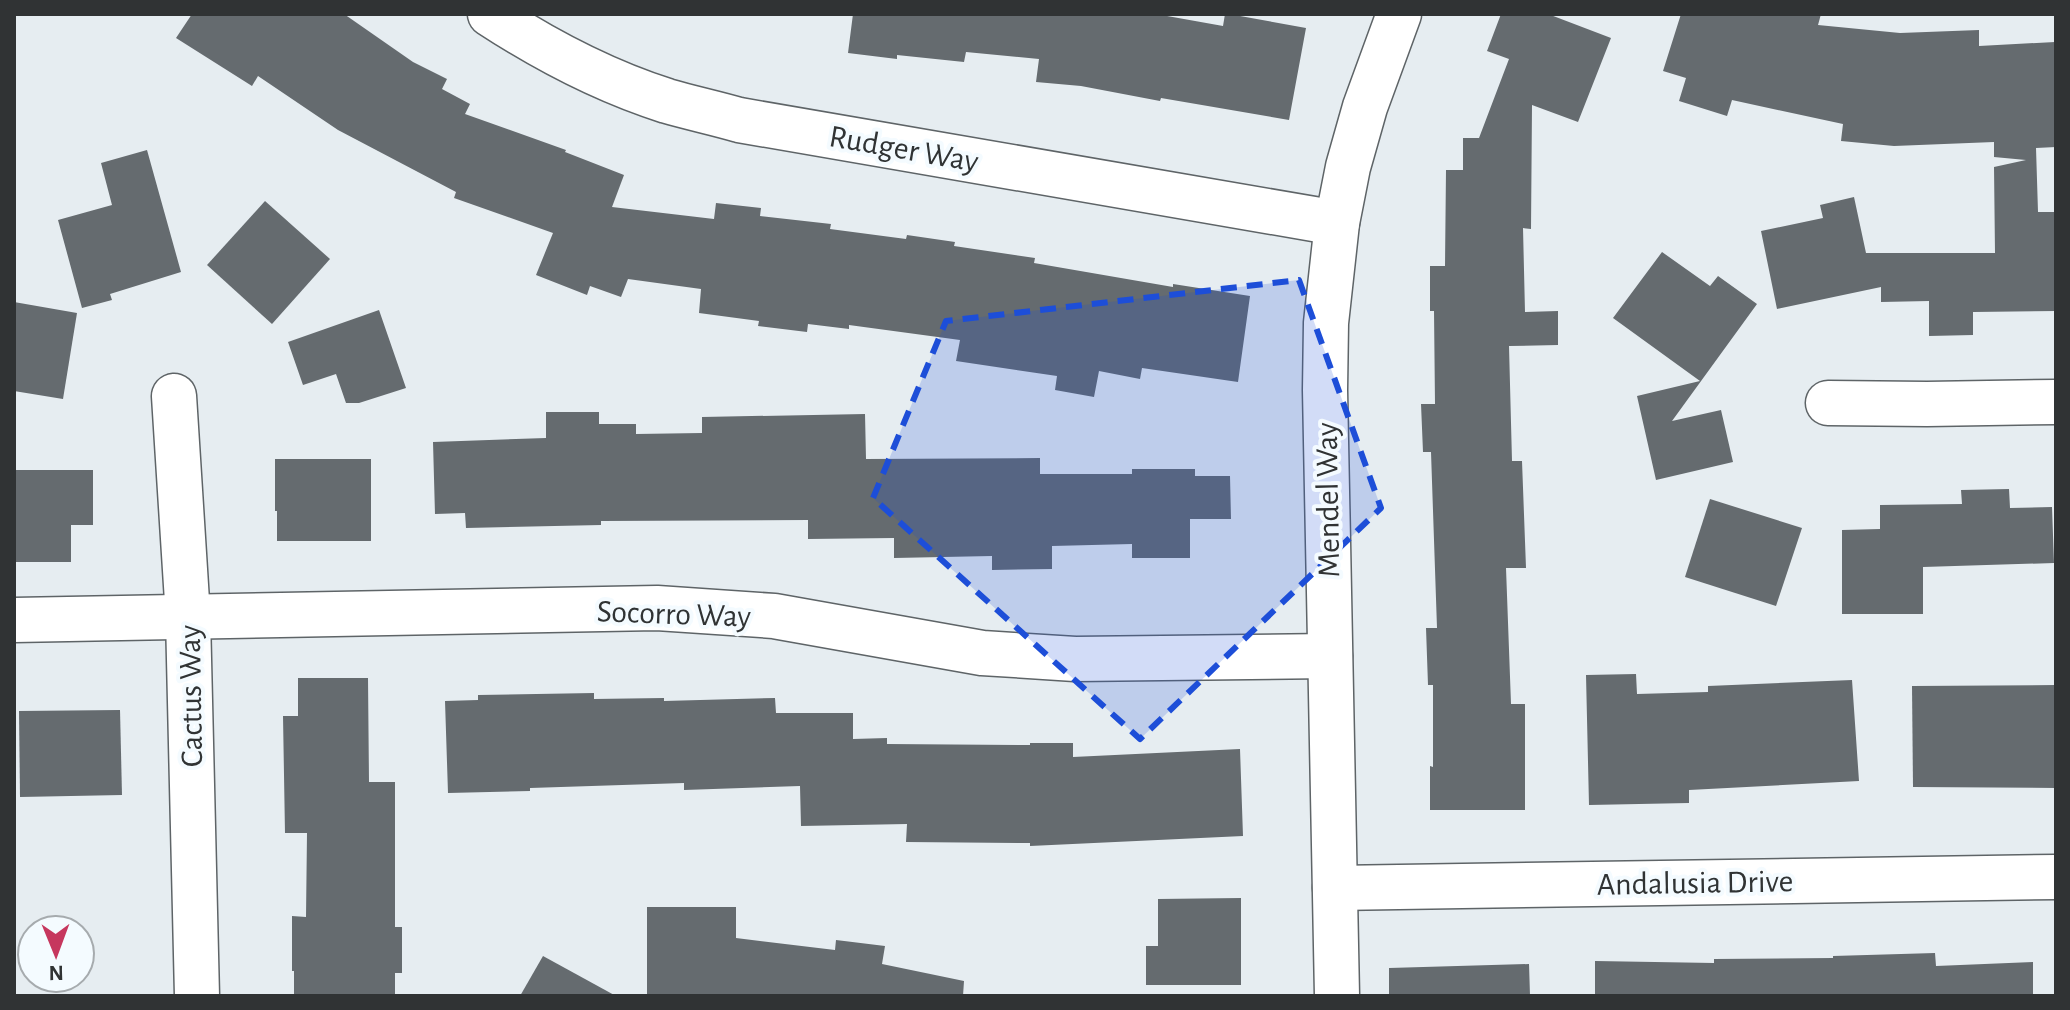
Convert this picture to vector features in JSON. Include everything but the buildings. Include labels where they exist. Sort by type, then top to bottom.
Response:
[{"type":"street","name":"Rudger Way","points":[[490,14],[528,39],[595,73],[666,100],[739,120],[1337,223]]},
{"type":"street","name":"Mendel Way","points":[[1337,996],[1326,323],[1337,223],[1348,167],[1365,107],[1399,14]]},
{"type":"street","name":"Cactus Way","points":[[174,396],[188,617],[197,996]]},
{"type":"street","points":[[1828,403],[2056,402]]},
{"type":"street","name":"Socorro Way","points":[[14,620],[657,608],[774,616],[982,653],[1075,659],[1330,656]]},
{"type":"street","name":"Andalusia Drive","points":[[1335,888],[2056,877]]},
{"type":"highlighted area","points":[[1299,280],[1381,508],[1140,739],[873,498],[946,321]]}]
